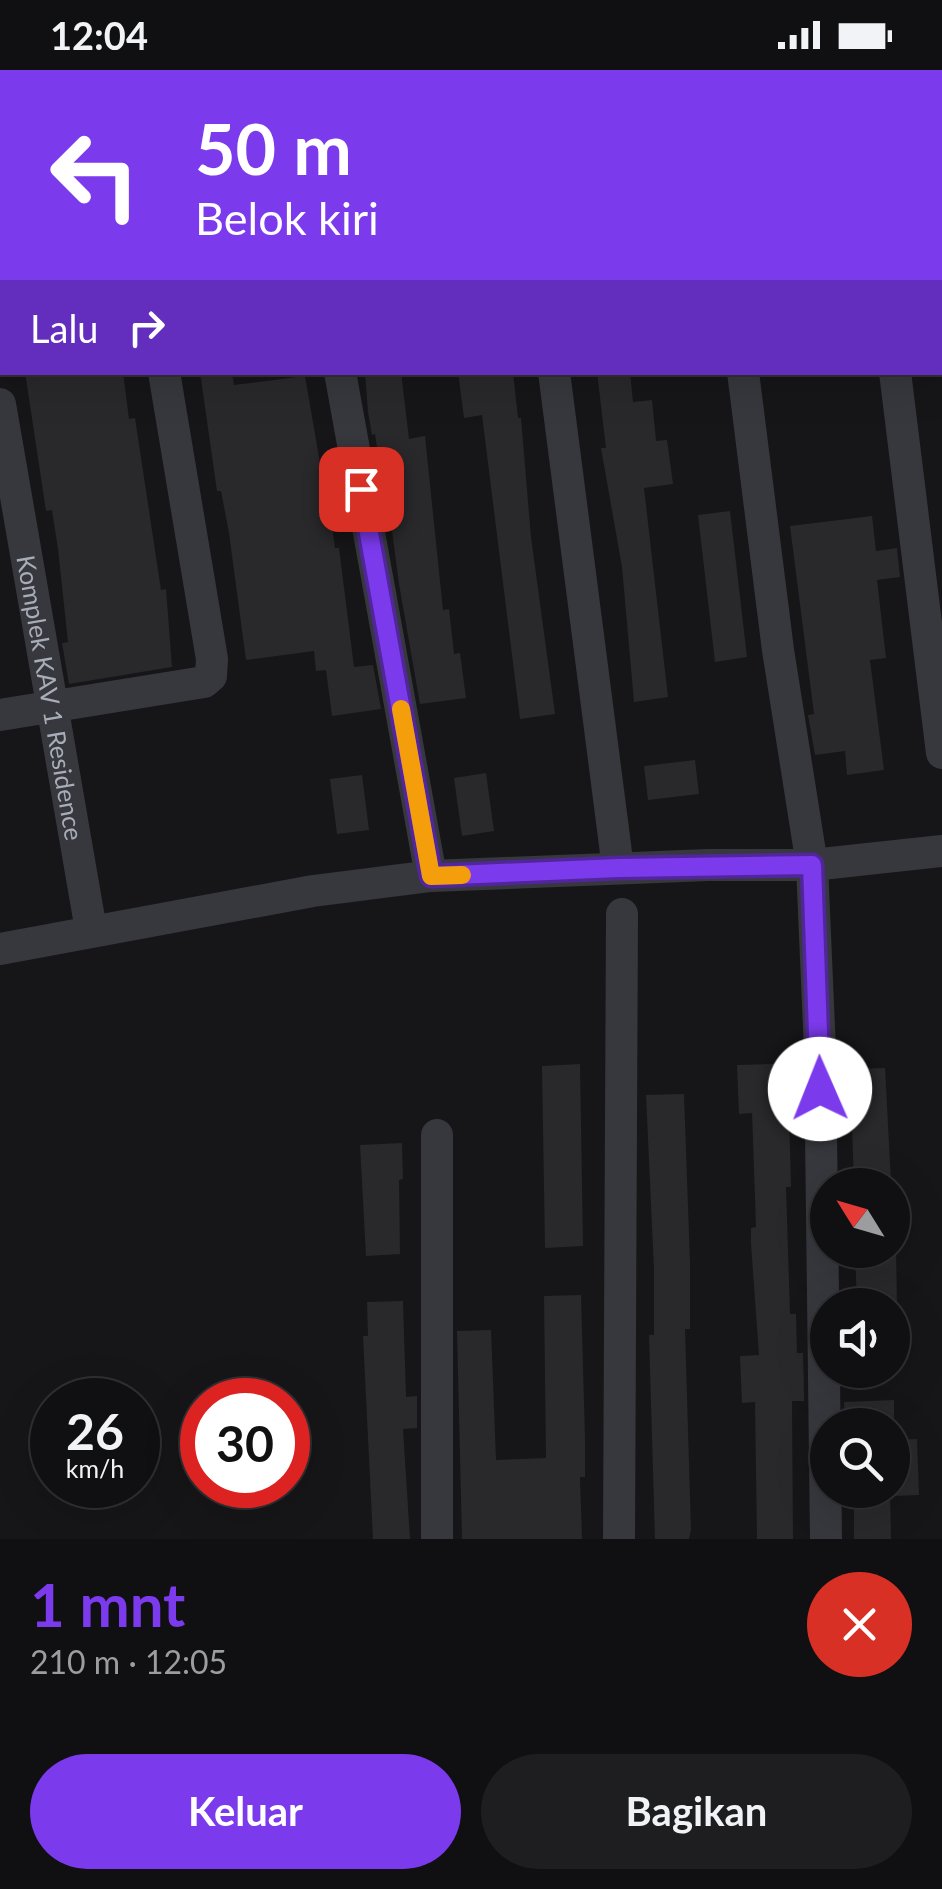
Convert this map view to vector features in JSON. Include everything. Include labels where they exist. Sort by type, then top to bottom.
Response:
[{"type":"street","points":[[0,714],[204,682],[211,676],[212,659],[165,375]]},
{"type":"street","points":[[341,375],[431,876]]},
{"type":"street","points":[[554,375],[618,868]]},
{"type":"street","points":[[742,375],[778,650],[812,865],[820,1051],[826,1539]]},
{"type":"street","points":[[895,375],[942,753]]},
{"type":"street","name":"Komplek KAV 1 Residence","points":[[0,404],[91,930]]},
{"type":"street","points":[[0,949],[312,890],[431,876],[812,865],[942,851]]},
{"type":"street","points":[[620,1539],[622,914]]},
{"type":"street","points":[[437,1135],[437,1539]]},
{"type":"building","points":[[25,375],[123,375],[129,419],[135,418],[161,590],[166,589],[172,667],[69,684],[62,643],[68,642],[58,549],[52,510],[46,511]]},
{"type":"building","points":[[200,375],[232,375],[234,385],[305,376],[320,463],[324,463],[335,548],[339,548],[354,667],[373,665],[381,709],[332,716],[326,670],[316,671],[314,651],[246,660],[229,533],[221,491],[217,491]]},
{"type":"building","points":[[365,375],[401,375],[409,439],[425,436],[443,610],[449,609],[454,654],[460,653],[466,698],[420,704],[391,523],[368,412]]},
{"type":"building","points":[[458,375],[513,375],[555,714],[520,719],[482,415],[464,418]]},
{"type":"building","points":[[597,375],[630,375],[633,402],[652,400],[656,441],[667,440],[673,484],[644,488],[668,697],[634,702],[622,567],[601,448],[606,448]]},
{"type":"building","points":[[730,511],[747,657],[715,662],[698,515]]},
{"type":"building","points":[[872,516],[876,551],[897,548],[900,577],[877,580],[886,658],[870,660],[884,770],[847,775],[845,751],[815,755],[808,715],[814,714],[790,526]]},
{"type":"building","points":[[695,760],[699,794],[648,800],[644,766]]},
{"type":"building","points":[[486,773],[494,831],[462,836],[454,778]]},
{"type":"building","points":[[362,775],[369,830],[337,834],[330,779]]},
{"type":"building","points":[[800,1063],[801,1112],[789,1112],[791,1187],[786,1187],[790,1314],[796,1314],[797,1353],[803,1353],[804,1394],[804,1401],[792,1401],[793,1539],[757,1539],[755,1402],[742,1403],[740,1356],[759,1355],[751,1244],[751,1228],[756,1227],[752,1113],[739,1114],[737,1065]]},
{"type":"building","points":[[580,1064],[583,1246],[545,1248],[542,1066]]},
{"type":"building","points":[[885,1068],[890,1168],[853,1168],[851,1099],[841,1100],[840,1069]]},
{"type":"building","points":[[684,1094],[690,1262],[690,1329],[685,1329],[691,1530],[689,1539],[655,1539],[649,1335],[654,1335],[654,1269],[646,1095]]},
{"type":"building","points":[[402,1143],[400,1254],[366,1256],[360,1145]]},
{"type":"building","points":[[856,1268],[896,1268],[897,1288],[856,1288]]},
{"type":"building","points":[[581,1295],[585,1439],[585,1477],[580,1477],[582,1539],[462,1539],[457,1331],[491,1330],[496,1460],[546,1458],[544,1296]]},
{"type":"building","points":[[403,1301],[406,1397],[417,1396],[417,1428],[403,1429],[410,1539],[373,1539],[363,1336],[368,1336],[367,1302]]},
{"type":"building","points":[[894,1400],[894,1408],[844,1408],[844,1402]]},
{"type":"building","points":[[910,1439],[917,1439],[919,1495],[910,1495]]},
{"type":"building","points":[[854,1508],[890,1508],[891,1539],[854,1539]]},
{"type":"slow traffic","points":[[401,709],[431,876],[462,875]]},
{"type":"route","points":[[361,489],[431,876],[708,865],[812,865],[820,1089]]}]
